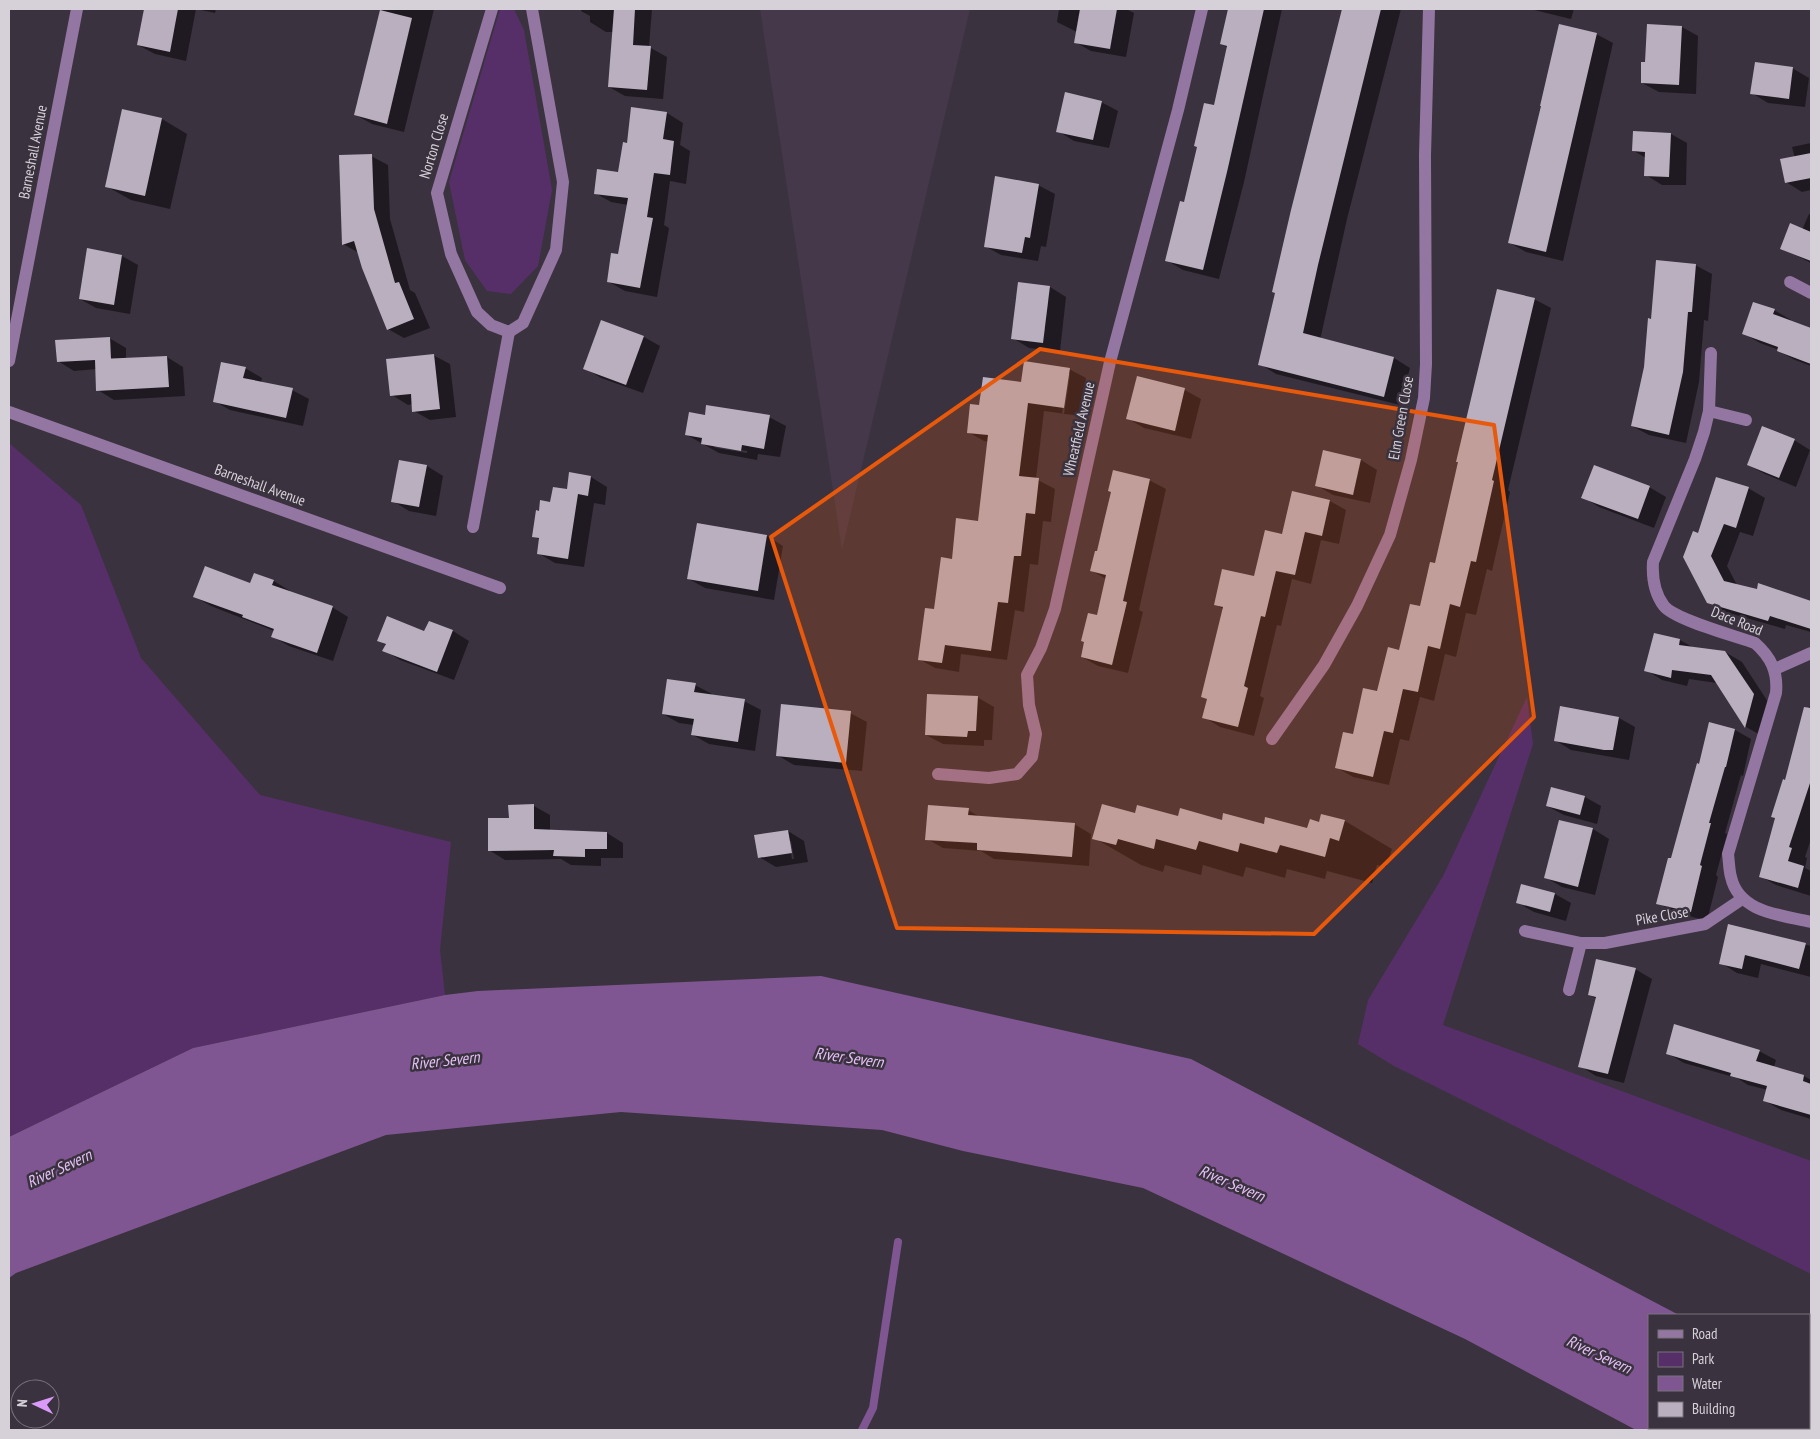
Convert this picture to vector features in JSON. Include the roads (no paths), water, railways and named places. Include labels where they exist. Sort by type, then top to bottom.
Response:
[{"type":"street","name":"Barneshall Avenue","points":[[9,361],[77,9]]},
{"type":"street","name":"Norton Close","points":[[492,9],[437,193],[451,254],[477,312],[491,325],[509,332]]},
{"type":"street","points":[[473,527],[509,332],[523,324],[556,250],[564,182],[532,9]]},
{"type":"street","name":"Wheatfield Avenue","points":[[938,774],[989,778],[1017,774],[1032,757],[1036,734],[1029,705],[1027,675],[1041,648],[1055,609],[1110,362],[1178,110],[1202,9]]},
{"type":"street","name":"Elm Green Close","points":[[1272,739],[1324,666],[1357,606],[1390,535],[1411,460],[1424,398],[1426,364],[1425,155],[1429,9]]},
{"type":"street","points":[[1790,282],[1811,293]]},
{"type":"street","name":"Dace Road","points":[[1711,352],[1709,411],[1704,432],[1654,562],[1652,577],[1657,595],[1665,608],[1680,616],[1755,643],[1765,653],[1775,669]]},
{"type":"street","points":[[1709,411],[1746,420]]},
{"type":"street","name":"Barneshall Avenue","points":[[9,412],[500,588]]},
{"type":"street","points":[[1811,653],[1775,669],[1777,680],[1776,693],[1728,854],[1731,879],[1742,899],[1755,908],[1811,922]]},
{"type":"street","name":"Pike Close","points":[[1525,931],[1580,943],[1605,943],[1704,924],[1742,899]]},
{"type":"street","points":[[1569,990],[1580,943]]},
{"type":"water","name":"River Severn","points":[[821,976],[1191,1059],[1677,1314],[1648,1314],[1648,1429],[1810,1429],[1810,1384],[1811,1430],[1636,1430],[1465,1339],[1143,1188],[963,1151],[882,1130],[621,1112],[386,1135],[16,1273],[9,1278],[9,1137],[193,1048],[445,995],[478,991]]},
{"type":"waterway","points":[[862,1430],[873,1408],[898,1242]]}]
